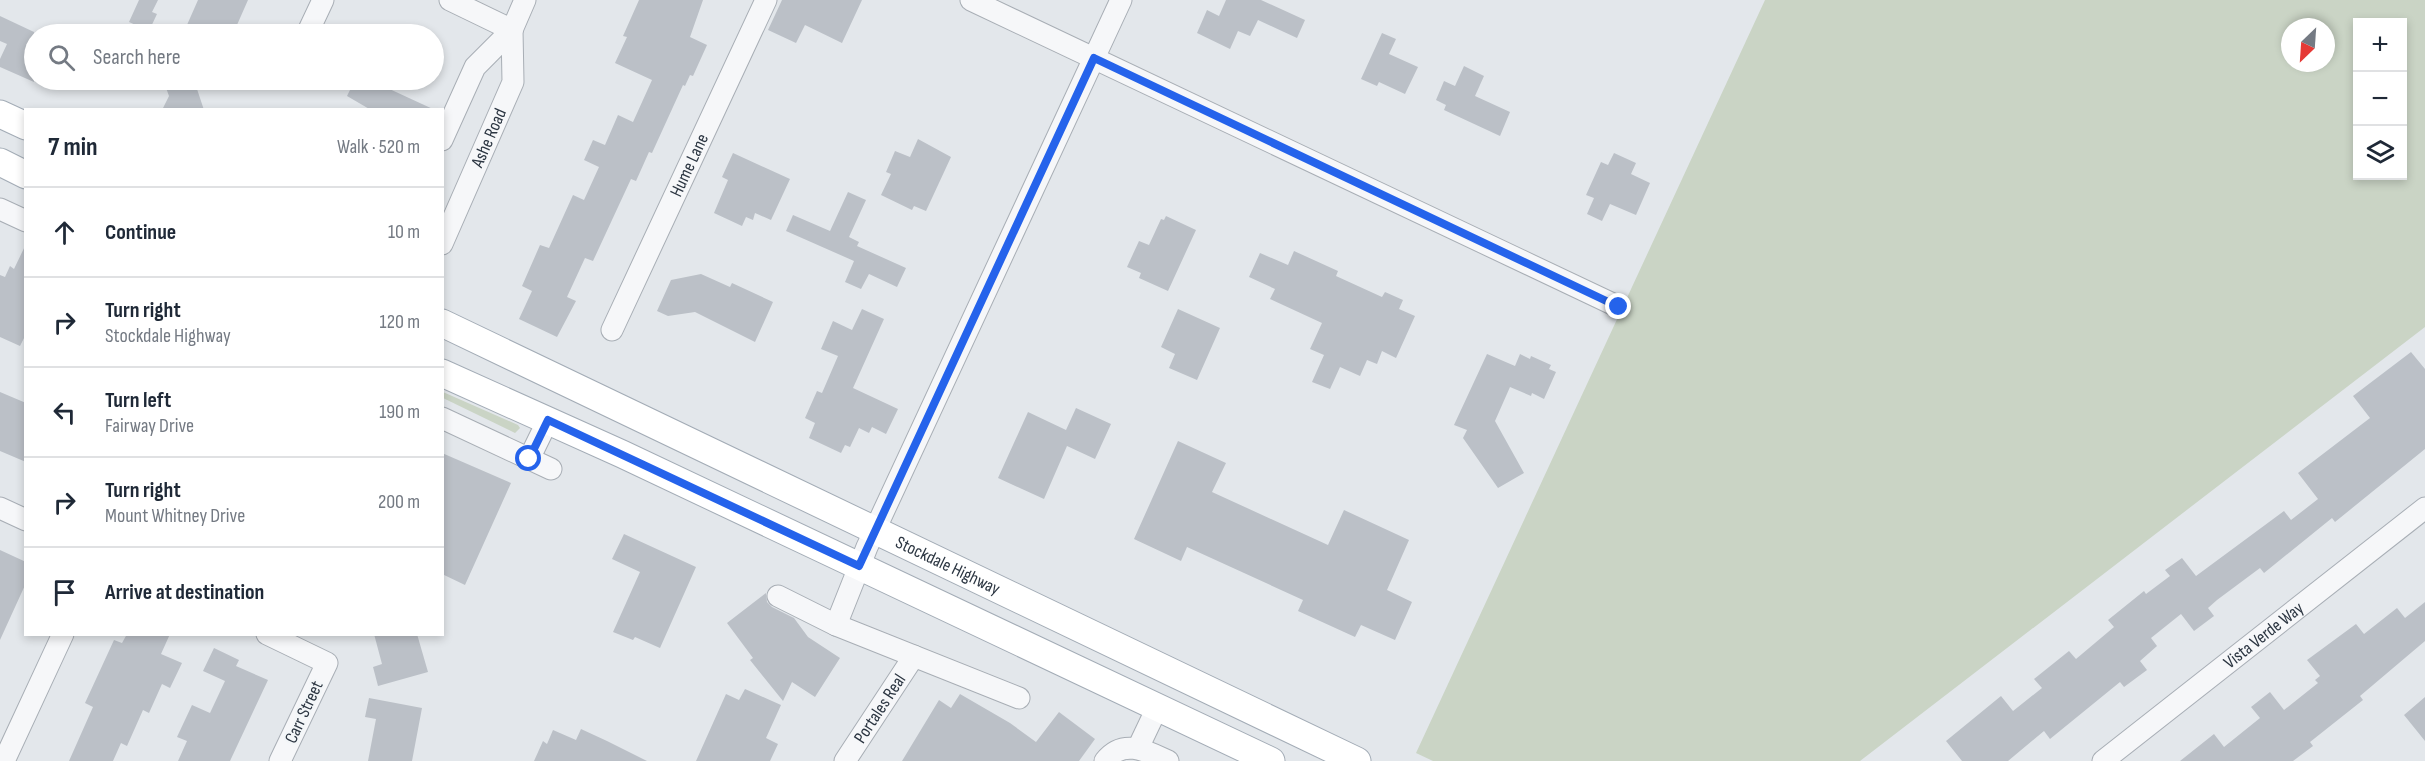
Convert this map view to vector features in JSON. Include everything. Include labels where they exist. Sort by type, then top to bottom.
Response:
[{"type":"main road","points":[[0,114],[24,125]]},
{"type":"main road","points":[[0,162],[24,174]]},
{"type":"main road","name":"Stockdale Highway","points":[[444,324],[867,548],[1157,708],[1271,761]]},
{"type":"main road","name":"Stockdale Highway","points":[[444,374],[548,420],[867,548],[1357,761]]},
{"type":"street","points":[[312,24],[323,0]]},
{"type":"street","points":[[450,0],[512,30]]},
{"type":"street","name":"Ashe Road","points":[[444,136],[475,67],[512,30],[525,0]]},
{"type":"street","name":"Hume Lane","points":[[612,330],[766,0]]},
{"type":"street","points":[[971,0],[1619,307]]},
{"type":"street","points":[[836,625],[867,548],[1121,0]]},
{"type":"street","name":"Ashe Road","points":[[444,239],[513,82],[512,30]]},
{"type":"street","points":[[0,208],[24,220]]},
{"type":"street","points":[[444,419],[551,469]]},
{"type":"street","points":[[529,459],[548,420]]},
{"type":"street","points":[[0,508],[24,519]]},
{"type":"street","name":"Vista Verde Way","points":[[2103,761],[2425,508]]},
{"type":"street","points":[[778,596],[836,625],[1019,698]]},
{"type":"street","points":[[4,761],[62,636]]},
{"type":"street","name":"Carr Street","points":[[271,636],[327,663],[280,761]]},
{"type":"street","name":"Portales Real","points":[[845,761],[914,656]]},
{"type":"street","points":[[1138,747],[1157,708]]},
{"type":"street","points":[[1105,761],[1111,754],[1123,749],[1138,747],[1168,761]]},
{"type":"green space","points":[[1765,0],[2425,0],[2425,327],[1860,761],[1433,761],[1416,753]]},
{"type":"green space","points":[[444,392],[518,425],[520,428],[515,433],[444,398]]},
{"type":"building","points":[[139,0],[158,0],[152,12],[157,14],[152,24],[129,22]]},
{"type":"building","points":[[198,0],[248,0],[237,24],[187,24]]},
{"type":"building","points":[[639,0],[703,0],[690,37],[707,45],[693,76],[690,75],[685,86],[683,85],[652,153],[649,152],[636,181],[631,179],[593,261],[585,258],[567,297],[576,301],[557,337],[519,319],[532,291],[522,286],[540,245],[549,248],[573,195],[584,200],[599,167],[584,160],[593,140],[605,145],[618,115],[633,122],[652,80],[615,63],[627,37],[623,36]]},
{"type":"building","points":[[782,0],[862,0],[842,43],[805,25],[796,43],[768,30]]},
{"type":"building","points":[[1226,0],[1261,0],[1305,20],[1297,38],[1258,20],[1250,36],[1238,31],[1230,49],[1197,33],[1207,10],[1219,16]]},
{"type":"building","points":[[0,16],[24,27],[24,78],[0,67],[0,59],[7,44],[0,41]]},
{"type":"building","points":[[1382,33],[1396,39],[1389,54],[1418,67],[1405,94],[1379,82],[1377,86],[1361,79]]},
{"type":"building","points":[[1464,66],[1484,76],[1475,96],[1510,112],[1500,136],[1444,110],[1446,105],[1436,100],[1444,81],[1455,86]]},
{"type":"building","points":[[167,90],[197,90],[203,108],[163,108],[169,96]]},
{"type":"building","points":[[350,90],[392,90],[431,108],[368,108],[347,96]]},
{"type":"building","points":[[918,139],[951,157],[926,211],[914,206],[912,210],[881,195],[891,174],[886,172],[895,151],[910,157]]},
{"type":"building","points":[[733,153],[790,179],[771,220],[755,213],[753,220],[746,217],[742,226],[714,213],[728,180],[722,177]]},
{"type":"building","points":[[1614,153],[1636,163],[1631,174],[1650,183],[1636,215],[1610,204],[1602,221],[1587,214],[1594,198],[1586,195],[1601,162],[1608,165]]},
{"type":"building","points":[[848,192],[866,200],[849,237],[859,242],[857,246],[906,268],[897,287],[869,274],[861,289],[845,282],[854,261],[786,231],[793,215],[830,231]]},
{"type":"building","points":[[1166,216],[1196,230],[1168,291],[1139,278],[1141,273],[1127,267],[1139,241],[1149,245],[1161,219],[1164,220]]},
{"type":"building","points":[[24,248],[24,338],[20,346],[0,337],[0,275],[5,277],[10,266],[14,269]]},
{"type":"building","points":[[1294,251],[1338,271],[1336,276],[1382,297],[1385,292],[1403,300],[1399,309],[1415,316],[1396,358],[1382,351],[1377,364],[1367,360],[1360,376],[1340,367],[1330,389],[1312,382],[1324,355],[1310,349],[1322,323],[1270,299],[1275,289],[1249,277],[1260,253],[1288,265]]},
{"type":"building","points":[[701,274],[730,287],[732,283],[773,302],[755,342],[695,312],[668,316],[657,311],[671,280]]},
{"type":"building","points":[[862,309],[884,319],[853,388],[898,409],[886,434],[872,427],[869,433],[859,428],[850,447],[845,445],[841,453],[809,438],[815,423],[805,418],[817,391],[822,393],[838,356],[821,349],[833,321],[852,330]]},
{"type":"building","points":[[1178,309],[1220,328],[1197,380],[1169,368],[1175,354],[1161,347]]},
{"type":"building","points":[[2411,352],[2425,369],[2425,449],[2335,522],[2332,518],[2264,573],[2260,568],[2217,600],[2208,608],[2214,616],[2194,631],[2181,614],[2151,638],[2157,646],[2140,661],[2147,670],[2124,687],[2120,682],[2050,739],[2044,731],[2008,761],[1962,761],[1946,741],[2001,696],[2013,711],[2042,688],[2034,679],[2069,651],[2076,659],[2114,627],[2108,620],[2144,591],[2146,594],[2170,576],[2165,570],[2182,558],[2196,576],[2284,511],[2291,520],[2318,499],[2298,473],[2370,418],[2353,396]]},
{"type":"building","points":[[1487,354],[1515,366],[1520,354],[1530,359],[1531,356],[1551,365],[1549,369],[1556,372],[1544,399],[1510,387],[1495,421],[1524,473],[1498,488],[1463,438],[1467,430],[1454,425]]},
{"type":"building","points":[[0,392],[24,402],[24,461],[0,451]]},
{"type":"building","points":[[1076,408],[1111,424],[1095,459],[1067,446],[1044,499],[998,478],[1028,412],[1066,430]]},
{"type":"building","points":[[1178,441],[1226,463],[1212,492],[1328,545],[1344,510],[1409,540],[1387,590],[1412,602],[1395,640],[1361,625],[1355,637],[1298,611],[1303,600],[1187,547],[1181,561],[1134,539]]},
{"type":"building","points":[[444,454],[511,483],[465,585],[444,575]]},
{"type":"building","points":[[624,534],[696,567],[660,648],[635,637],[633,640],[613,632],[640,572],[612,559]]},
{"type":"building","points":[[0,550],[24,561],[24,587],[0,640]]},
{"type":"building","points":[[766,593],[767,602],[772,607],[794,618],[808,637],[840,658],[815,697],[792,682],[783,701],[750,660],[753,658],[727,623]]},
{"type":"building","points":[[2425,602],[2425,641],[2360,696],[2363,700],[2310,742],[2313,746],[2293,761],[2180,761],[2214,734],[2224,747],[2260,718],[2251,707],[2270,692],[2284,710],[2318,683],[2315,680],[2320,676],[2307,660],[2356,624],[2364,634],[2397,608],[2405,618]]},
{"type":"building","points":[[126,636],[169,636],[161,654],[182,663],[170,688],[162,684],[149,713],[143,710],[127,746],[121,743],[113,761],[69,761],[93,707],[85,703],[114,640],[122,643]]},
{"type":"building","points":[[375,636],[418,636],[428,672],[378,686],[373,667],[382,664]]},
{"type":"building","points":[[214,648],[239,660],[236,666],[268,680],[230,761],[178,761],[187,741],[177,737],[192,705],[210,713],[225,681],[203,671]]},
{"type":"building","points":[[745,689],[781,705],[766,738],[778,744],[770,761],[696,761],[726,694],[739,700]]},
{"type":"building","points":[[960,694],[1010,723],[1036,742],[1059,712],[1095,739],[1079,761],[902,761],[939,700],[951,708]]},
{"type":"building","points":[[2425,697],[2425,741],[2404,715]]},
{"type":"building","points":[[369,698],[422,708],[412,761],[368,761],[376,719],[365,717]]},
{"type":"building","points":[[581,729],[647,761],[534,761],[543,741],[547,744],[553,730],[576,740]]},
{"type":"route","points":[[529,459],[548,420],[859,566],[1094,58],[1619,307]]}]
